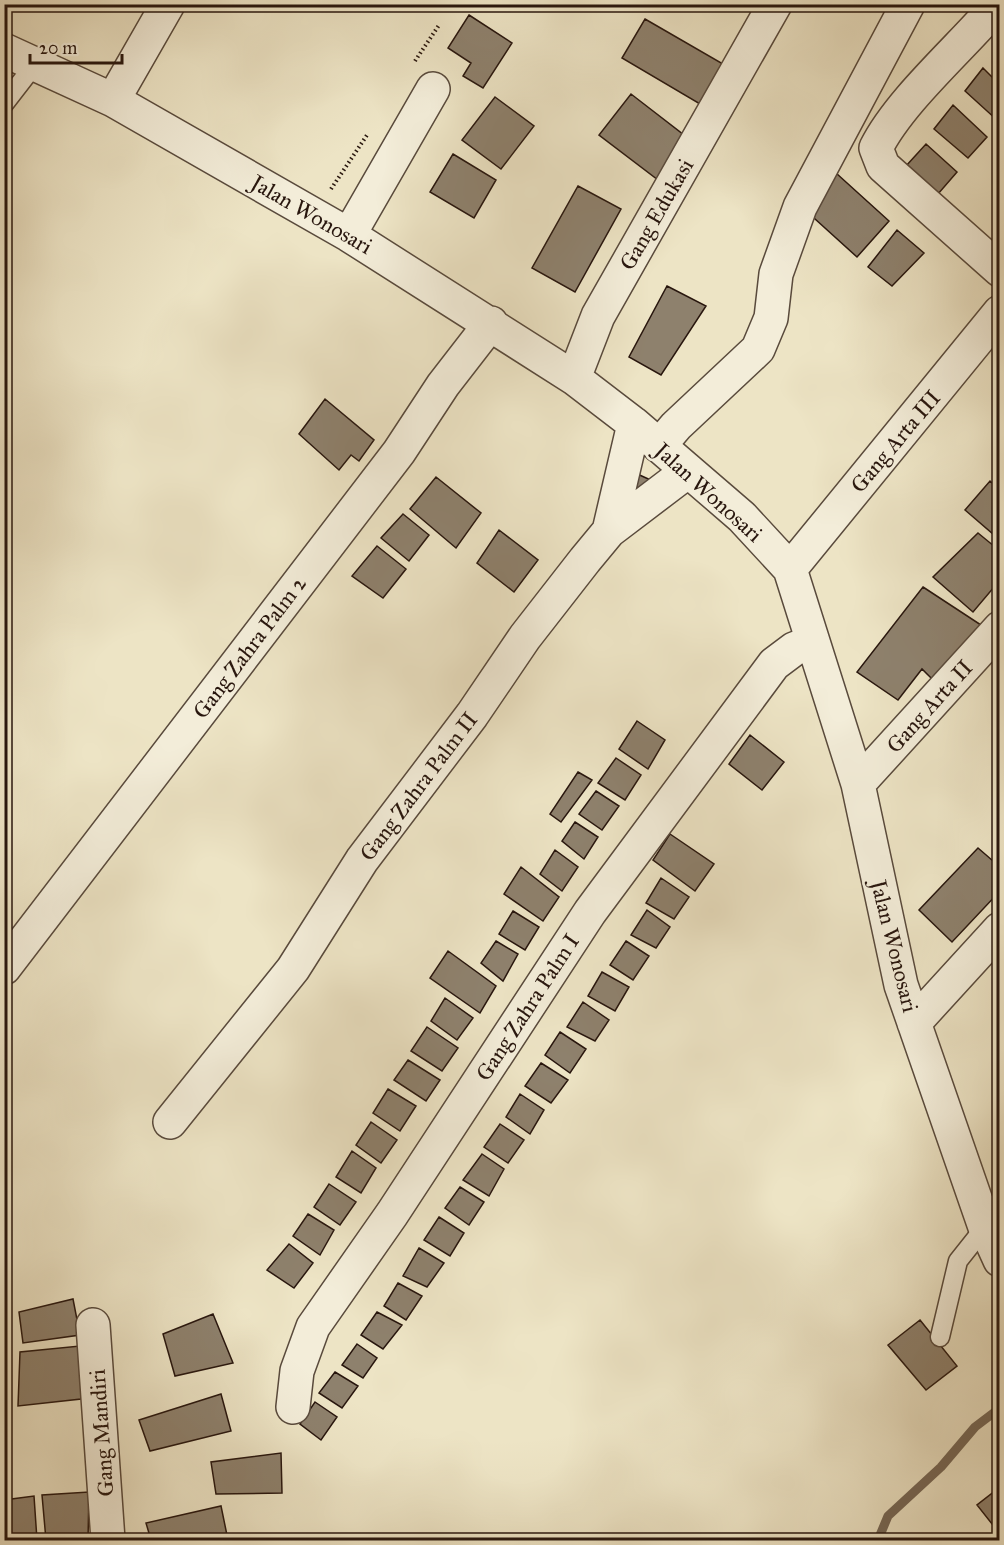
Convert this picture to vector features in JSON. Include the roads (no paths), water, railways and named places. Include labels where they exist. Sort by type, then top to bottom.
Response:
[{"type":"street","points":[[113,100],[168,4]]},
{"type":"street","name":"Gang Edukasi","points":[[574,378],[598,316],[775,4]]},
{"type":"street","points":[[660,446],[676,426],[758,349],[771,318],[776,274],[800,207],[908,4]]},
{"type":"street","points":[[998,4],[905,108],[885,132],[876,148],[883,166],[999,270]]},
{"type":"street","name":"Jalan Wonosari","points":[[4,50],[113,100],[349,234],[574,378],[634,424],[742,517],[790,569],[858,784],[901,985],[995,1248]]},
{"type":"street","points":[[349,234],[433,89]]},
{"type":"street","name":"Gang Arta III","points":[[790,569],[999,312]]},
{"type":"street","name":"Gang Zahra Palm 2","points":[[4,968],[399,452],[443,385],[491,324]]},
{"type":"street","points":[[609,531],[634,424]]},
{"type":"street","name":"Gang Zahra Palm II","points":[[170,1122],[292,969],[362,860],[472,715],[525,637],[609,531],[688,471]]},
{"type":"street","name":"Gang Arta II","points":[[858,784],[999,628]]},
{"type":"street","name":"Gang Zahra Palm I","points":[[292,1407],[297,1371],[313,1327],[392,1214],[590,912],[774,664],[794,649],[812,642]]},
{"type":"street","points":[[914,1023],[999,928]]},
{"type":"street","name":"Gang Mandiri","points":[[93,1325],[108,1540]]},
{"type":"lane","points":[[4,104],[35,64]]},
{"type":"lane","points":[[940,1337],[958,1261],[995,1248]]},
{"type":"waterway","points":[[878,1540],[888,1516],[941,1467],[975,1427],[1000,1408]]}]
